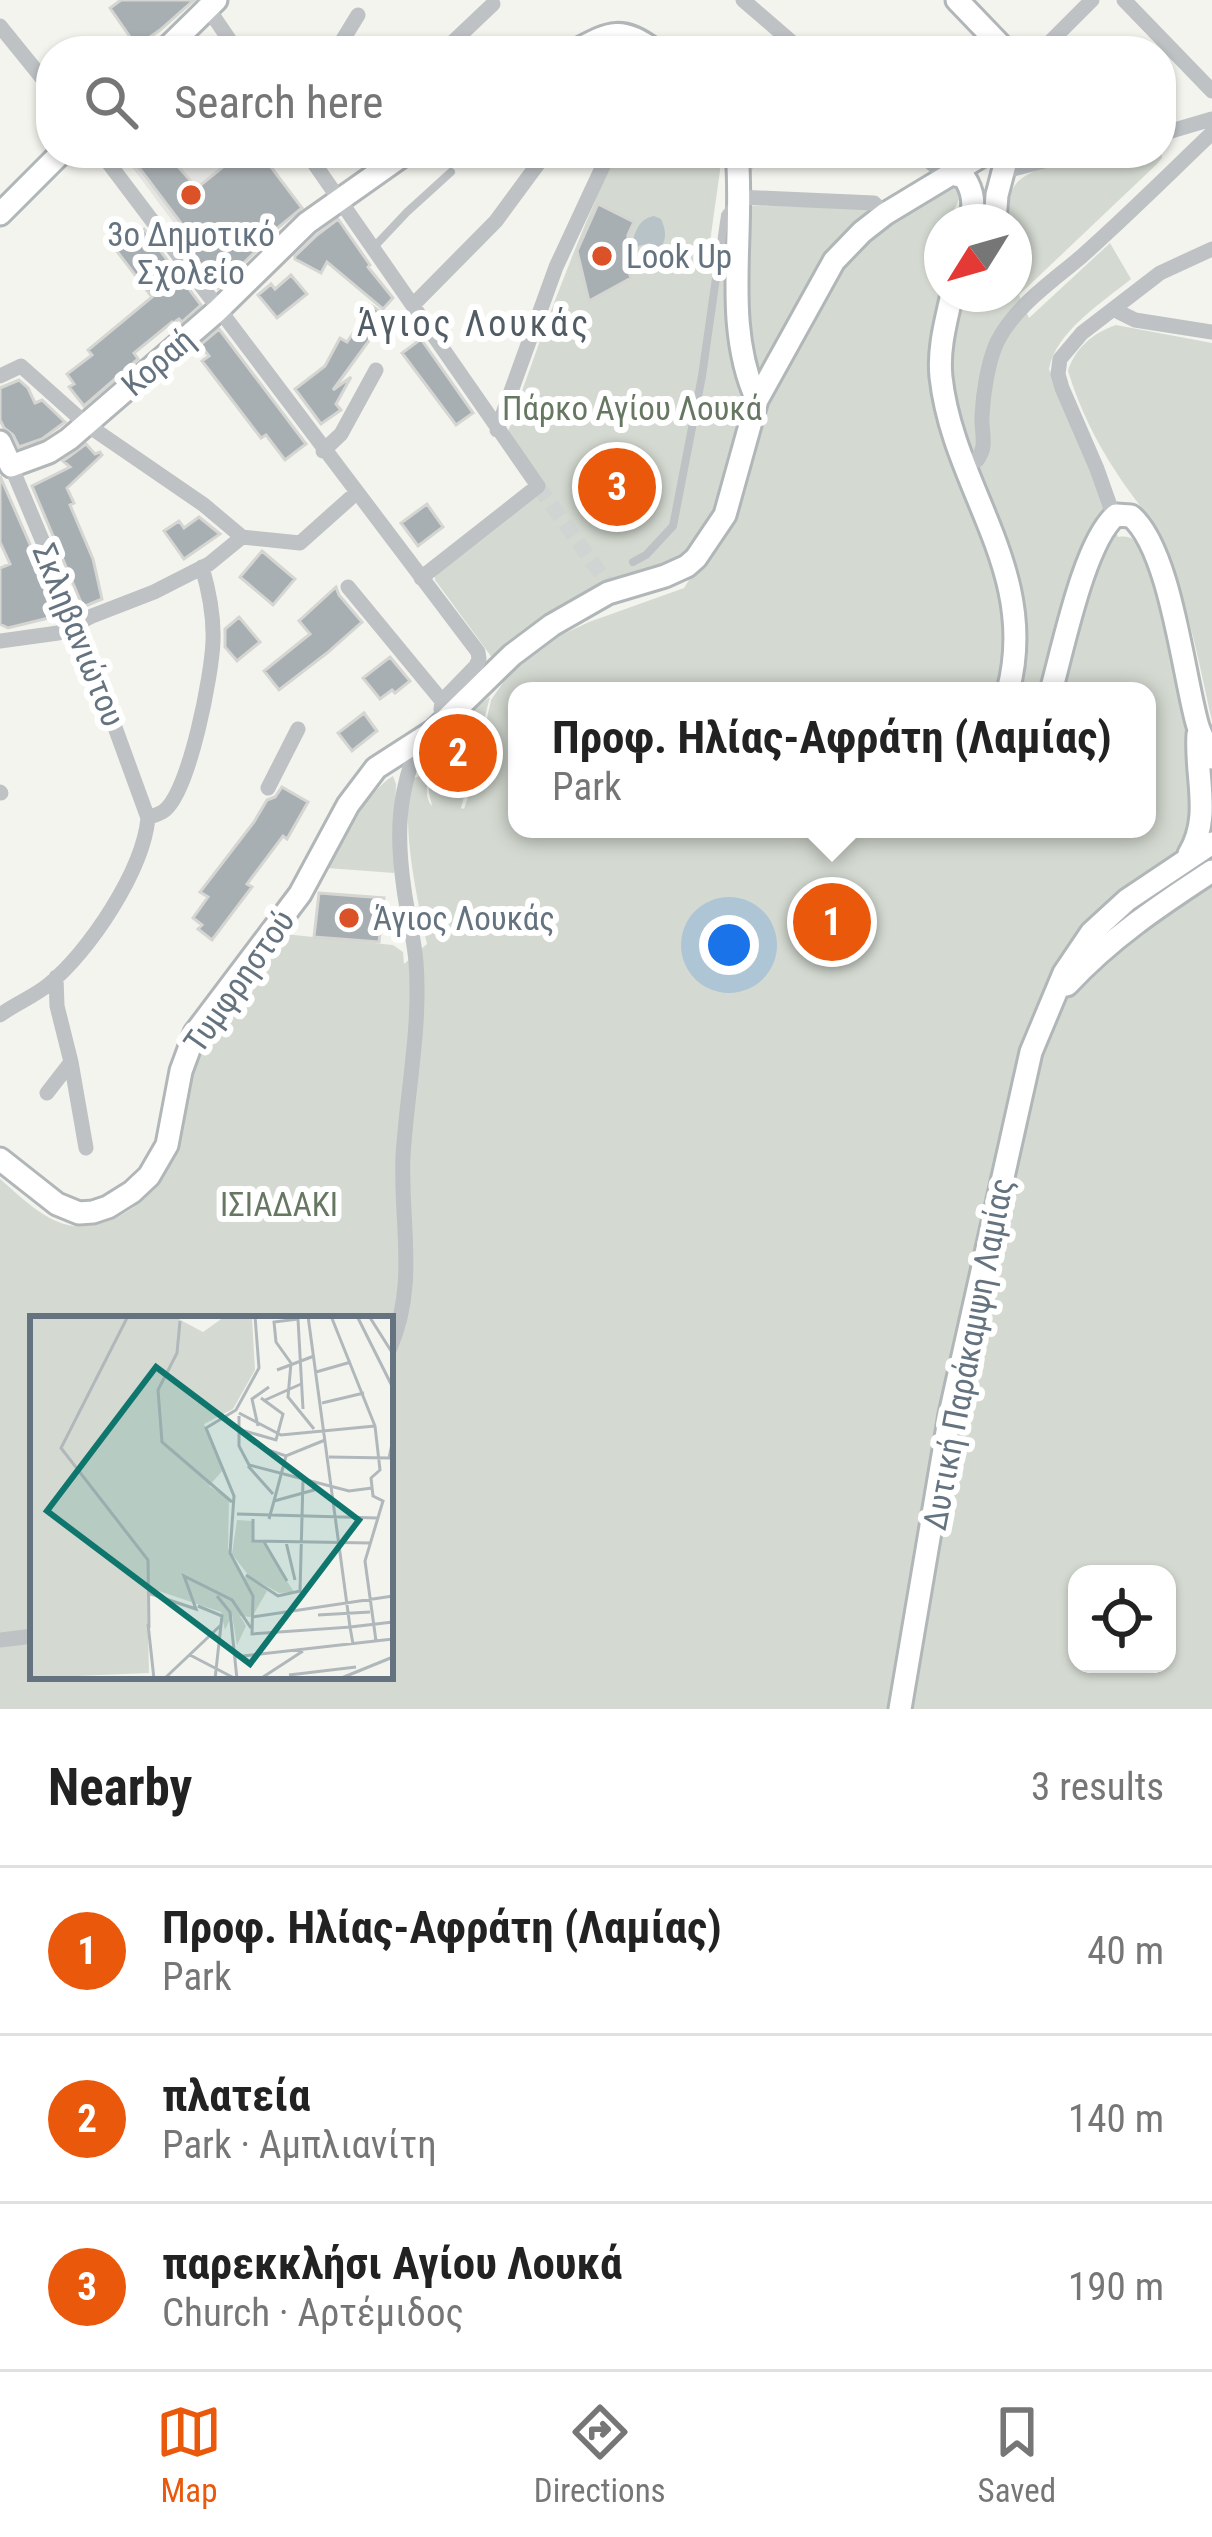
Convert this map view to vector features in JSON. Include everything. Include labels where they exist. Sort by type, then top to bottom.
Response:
[{"type":"street","points":[[742,0],[784,36]]},
{"type":"street","points":[[957,0],[992,36]]},
{"type":"street","points":[[1056,36],[1092,0]]},
{"type":"street","points":[[1124,0],[1159,36]]},
{"type":"street","points":[[178,36],[208,3],[229,36]]},
{"type":"street","points":[[459,36],[493,4]]},
{"type":"street","points":[[345,36],[358,15]]},
{"type":"street","points":[[0,26],[36,70]]},
{"type":"street","points":[[1176,54],[1212,91]]},
{"type":"street","points":[[1176,129],[1212,118]]},
{"type":"street","points":[[1176,167],[1212,133]]},
{"type":"street","points":[[0,214],[47,168]]},
{"type":"street","points":[[112,168],[479,655],[435,724],[403,787],[399,835],[416,966],[416,1009],[403,1156],[407,1266],[393,1340]]},
{"type":"street","points":[[317,168],[538,486],[421,578]]},
{"type":"street","name":"Κοραή","points":[[11,466],[69,439],[217,310],[307,223],[384,168]]},
{"type":"street","points":[[413,305],[496,220],[535,168]]},
{"type":"street","points":[[497,430],[560,257],[602,168]]},
{"type":"street","points":[[737,168],[738,319],[746,377],[757,400]]},
{"type":"street","points":[[435,724],[552,625],[608,592],[665,576],[696,558],[724,515],[757,400],[826,273],[843,250],[885,214],[961,168]]},
{"type":"street","points":[[963,168],[972,204]]},
{"type":"street","points":[[977,168],[997,195]]},
{"type":"street","points":[[996,204],[1004,168]]},
{"type":"street","points":[[965,463],[975,461],[984,450],[982,416],[995,347],[1011,322],[1175,168]]},
{"type":"street","points":[[738,197],[874,203],[885,214]]},
{"type":"street","points":[[1114,517],[1058,374],[1060,359],[1113,309],[1166,269],[1212,249]]},
{"type":"street","points":[[1113,309],[1135,320],[1212,332]]},
{"type":"street","points":[[950,312],[940,357],[949,418],[994,536],[1013,602],[1017,634],[1009,682]]},
{"type":"street","points":[[0,376],[21,366],[86,424],[204,505],[242,537],[300,543],[356,494]]},
{"type":"street","points":[[323,451],[341,434],[376,370]]},
{"type":"street","points":[[949,418],[970,425],[982,416]]},
{"type":"street","name":"Σκληβανιώτου","points":[[0,442],[76,623],[148,824]]},
{"type":"street","points":[[1054,682],[1100,535],[1114,517],[1131,516],[1151,543],[1169,600],[1208,777],[1204,824],[1183,863]]},
{"type":"street","points":[[0,641],[58,633],[154,592],[202,568],[242,537]]},
{"type":"street","points":[[0,1016],[43,989],[87,947],[130,873],[148,824],[166,809],[182,781],[205,698],[213,637],[202,568]]},
{"type":"street","points":[[348,587],[435,724]]},
{"type":"street","name":"Τυμφρηστού","points":[[0,1159],[57,1204],[79,1213],[108,1207],[149,1176],[167,1145],[181,1071],[195,1033],[299,894],[355,794],[376,768],[435,724]]},
{"type":"street","points":[[268,788],[298,729]]},
{"type":"street","name":"Δυτική Παράκαμψη Λαμίας","points":[[900,1709],[963,1354],[1031,1052],[1069,963],[1099,925],[1127,900],[1212,843]]},
{"type":"street","name":"Δυτική Παράκαμψη Λαμίας","points":[[1052,1004],[1109,944],[1212,872]]},
{"type":"street","points":[[56,977],[57,1006],[86,1148]]},
{"type":"street","points":[[47,1093],[71,1061]]},
{"type":"street","points":[[0,1640],[30,1636]]},
{"type":"lane","points":[[373,248],[451,172]]},
{"type":"lane","points":[[633,562],[673,526],[702,376],[724,215],[738,197]]},
{"type":"shaded area","name":"3ο Δημοτικό Σχολείο","points":[[133,168],[262,168],[182,234]]},
{"type":"shaded area","points":[[654,216],[664,228],[660,248],[657,252],[650,243],[631,248],[641,223]]},
{"type":"green space","name":"Πάρκο Αγίου Λουκά","points":[[609,168],[720,168],[707,263],[729,280],[746,396],[723,500],[696,544],[662,569],[603,587],[527,629],[493,659],[435,574],[547,486],[508,432]]},
{"type":"green space","points":[[1042,168],[1153,168],[1032,283],[1032,204],[1010,204],[1015,185]]},
{"type":"green space","points":[[952,187],[957,204],[925,204]]},
{"type":"green space","name":"ΙΣΙΑΔΑΚΙ","points":[[924,204],[924,312],[1026,312],[1029,318],[1110,243],[1131,279],[1071,330],[1049,369],[1118,537],[1136,542],[1150,573],[1183,691],[1189,744],[1185,763],[1212,856],[1212,1709],[0,1709],[0,1179],[58,1222],[85,1226],[118,1217],[147,1196],[168,1168],[200,1055],[228,1008],[284,934],[393,945],[403,952],[404,964],[427,944],[409,837],[414,778],[429,773],[427,795],[432,806],[429,786],[436,762],[461,724],[490,697],[464,809],[478,768],[491,700],[509,674],[557,637],[684,588],[745,492],[779,381],[755,368],[751,359],[745,224],[750,206],[871,207],[886,228]]},
{"type":"green space","points":[[1116,325],[1212,343],[1212,721],[1190,625],[1167,555],[1153,525],[1094,435],[1068,371],[1086,342]]},
{"type":"green space","points":[[393,776],[394,873],[327,868],[364,805]]},
{"type":"building","points":[[121,0],[194,0],[151,36],[129,36],[110,8]]},
{"type":"building","points":[[139,168],[179,168],[197,188],[222,168],[272,168],[302,208],[258,244],[218,288],[180,237],[187,231]]},
{"type":"building","name":"Look Up","points":[[598,204],[634,222],[626,262],[631,278],[589,301],[577,251]]},
{"type":"building","points":[[338,219],[393,298],[383,309],[327,262],[321,273],[295,259]]},
{"type":"building","points":[[144,229],[201,305],[134,353],[138,359],[84,406],[69,387],[74,384],[67,374],[92,355],[88,350],[152,297],[116,250]]},
{"type":"building","points":[[291,275],[307,294],[277,318],[258,295],[271,284],[275,289]]},
{"type":"building","points":[[372,306],[387,316],[333,390],[351,377],[336,404],[341,410],[321,424],[295,389],[325,366],[340,338],[347,342]]},
{"type":"building","points":[[219,329],[306,444],[285,460],[266,435],[261,438],[202,361],[209,356],[200,345]]},
{"type":"building","points":[[421,339],[473,413],[456,425],[402,353]]},
{"type":"building","points":[[19,380],[35,403],[42,400],[65,422],[42,439],[19,447],[0,420],[0,388]]},
{"type":"building","points":[[86,444],[102,455],[67,488],[102,599],[83,607],[32,486],[70,467],[63,461]]},
{"type":"building","points":[[611,470],[634,490],[622,503],[600,483]]},
{"type":"building","points":[[0,476],[61,615],[8,628],[0,624],[0,568],[10,564],[0,542]]},
{"type":"building","points":[[427,504],[443,527],[418,546],[401,523]]},
{"type":"building","points":[[199,517],[220,534],[184,559],[164,531],[179,521],[184,528]]},
{"type":"building","points":[[262,551],[295,579],[273,605],[240,577]]},
{"type":"building","points":[[336,587],[362,622],[279,690],[264,671],[310,634],[299,621]]},
{"type":"building","points":[[239,617],[260,642],[237,661],[225,647],[225,629]]},
{"type":"building","points":[[390,657],[410,681],[380,699],[363,678]]},
{"type":"building","points":[[364,713],[377,731],[352,751],[338,733]]},
{"type":"building","points":[[282,787],[308,802],[287,839],[283,836],[247,884],[252,887],[212,940],[193,918],[208,897],[200,892],[267,800]]},
{"type":"building","name":"Άγιος Λουκάς","points":[[319,893],[384,898],[379,942],[314,937]]},
{"type":"tunnel","points":[[538,486],[613,591]]},
{"type":"place","name":"3ο Δημοτικό Σχολείο","points":[[191,195]]},
{"type":"place","name":"Look Up","points":[[602,256]]},
{"type":"place","name":"παρεκκλήσι Αγίου Λουκά","points":[[617,487]]},
{"type":"place","name":"πλατεία","points":[[458,753]]},
{"type":"place","name":"Άγιος Λουκάς","points":[[349,918]]},
{"type":"place","name":"Προφ. Ηλίας-Αφράτη (Λαμίας)","points":[[832,922]]},
{"type":"district","name":"Άγιος Λουκάς","points":[[474,324]]}]
